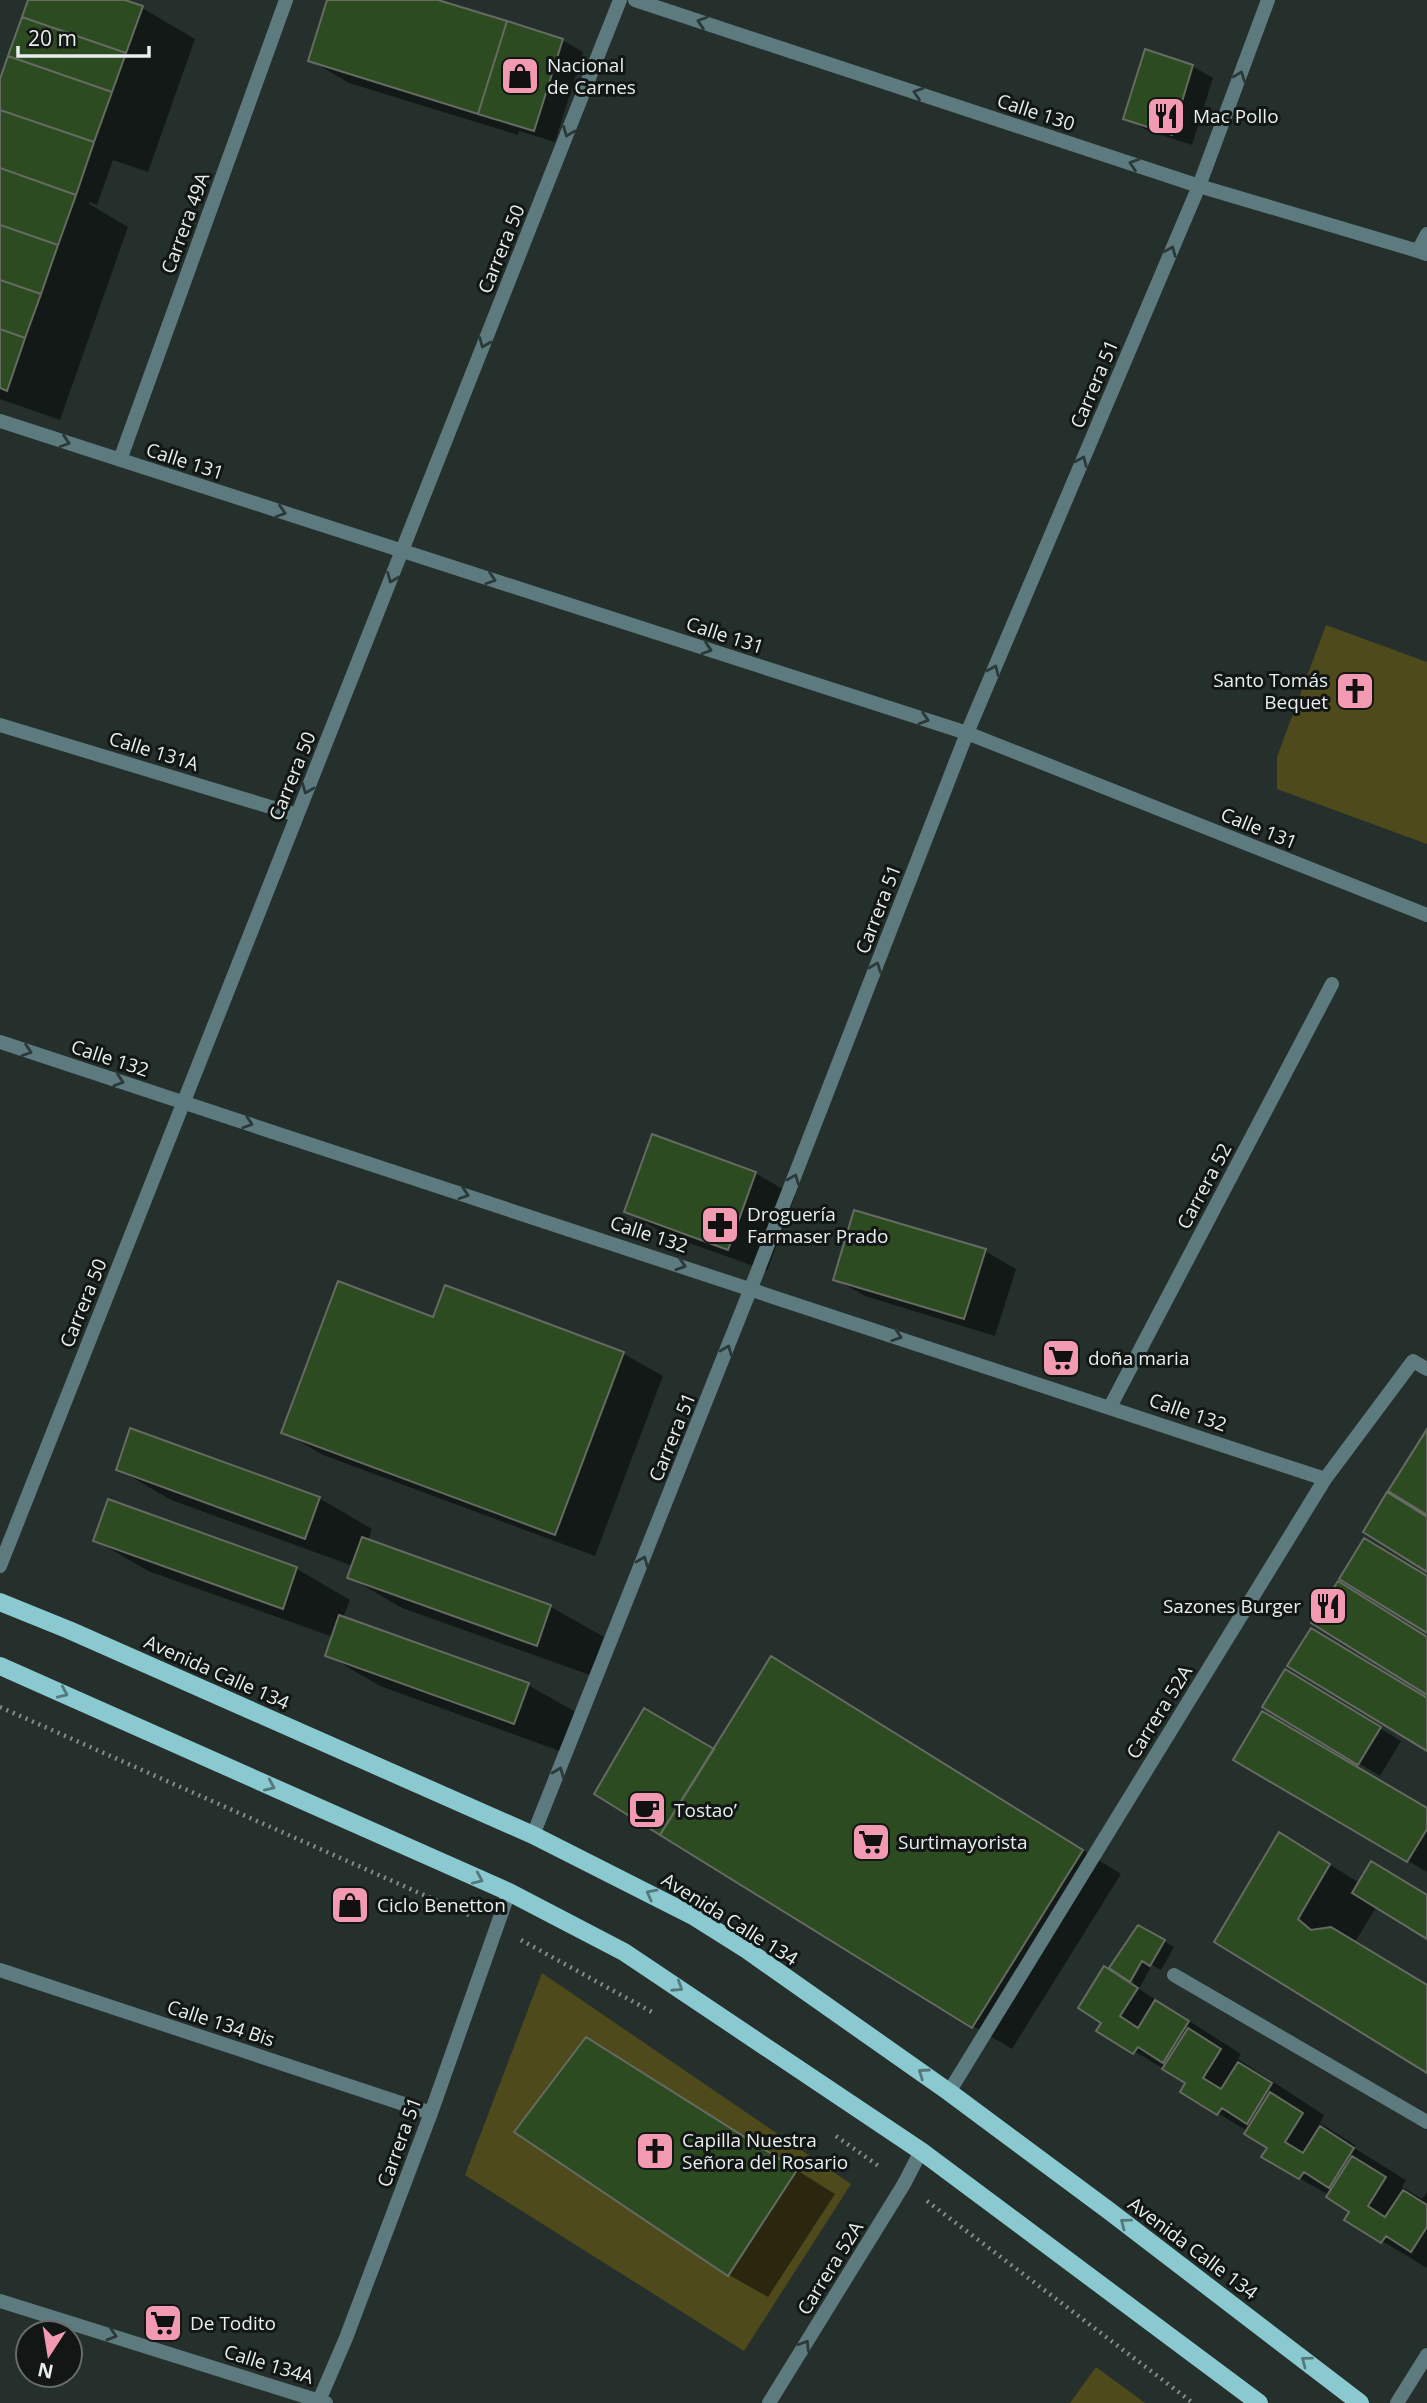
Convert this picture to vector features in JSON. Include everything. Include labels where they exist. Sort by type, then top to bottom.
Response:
[{"type":"main road","name":"Avenida Calle 134","points":[[0,1602],[533,1835],[693,1916],[949,2092],[1360,2403]]},
{"type":"main road","points":[[0,1666],[509,1892],[624,1952],[921,2151],[1259,2403]]},
{"type":"street","name":"Carrera 49A","points":[[120,460],[286,0]]},
{"type":"street","name":"Carrera 50","points":[[0,1566],[620,0]]},
{"type":"street","name":"Calle 130","points":[[635,0],[1199,186],[1422,253]]},
{"type":"street","name":"Carrera 51","points":[[533,1835],[751,1288],[967,733],[1199,186],[1268,0]]},
{"type":"street","points":[[1422,253],[1427,234]]},
{"type":"street","name":"Calle 131","points":[[0,421],[967,733],[1427,915]]},
{"type":"street","name":"Calle 131A","points":[[0,725],[297,815]]},
{"type":"street","name":"Carrera 52","points":[[1110,1406],[1332,984]]},
{"type":"street","name":"Calle 132","points":[[0,1042],[1325,1479]]},
{"type":"street","name":"Carrera 52A","points":[[949,2092],[1325,1479],[1413,1361],[1427,1369]]},
{"type":"street","name":"Carrera 51","points":[[321,2402],[431,2113],[509,1892]]},
{"type":"street","name":"Calle 134 Bis","points":[[0,1970],[431,2113]]},
{"type":"street","points":[[1174,1975],[1427,2122]]},
{"type":"street","name":"Carrera 52A","points":[[769,2403],[904,2184],[921,2151]]},
{"type":"street","name":"Calle 134A","points":[[0,2301],[321,2402]]},
{"type":"street","points":[[1397,2403],[1427,2355]]},
{"type":"path","points":[[904,2184],[1193,2403]]},
{"type":"shaded area","name":"Santo Tomás Bequet","points":[[1326,625],[1427,662],[1427,844],[1277,789],[1277,757]]},
{"type":"shaded area","points":[[542,1973],[851,2184],[744,2351],[465,2175]]},
{"type":"shaded area","points":[[1096,2367],[1145,2403],[1070,2403]]},
{"type":"building","points":[[28,0],[125,0],[143,6],[126,53],[22,17]]},
{"type":"building","points":[[327,0],[438,0],[507,21],[478,114],[308,61]]},
{"type":"building","points":[[22,17],[126,53],[112,92],[8,56]]},
{"type":"building","name":"Nacional de Carnes","points":[[507,21],[563,39],[534,131],[478,114]]},
{"type":"building","points":[[1145,49],[1193,65],[1172,135],[1123,119]]},
{"type":"building","points":[[8,56],[112,92],[94,142],[0,110],[0,79]]},
{"type":"building","points":[[0,110],[94,142],[76,195],[0,168]]},
{"type":"building","points":[[0,168],[76,195],[58,245],[0,225]]},
{"type":"building","points":[[0,225],[58,245],[41,294],[0,280]]},
{"type":"building","points":[[0,280],[41,294],[25,338],[0,329]]},
{"type":"building","points":[[0,329],[25,338],[7,391],[0,388]]},
{"type":"building","points":[[652,1134],[756,1172],[728,1250],[624,1212]]},
{"type":"building","points":[[854,1210],[986,1249],[964,1319],[833,1280]]},
{"type":"building","points":[[338,1281],[433,1317],[445,1285],[624,1352],[555,1535],[281,1433]]},
{"type":"building","points":[[130,1428],[320,1497],[305,1539],[116,1470]]},
{"type":"building","points":[[1427,1429],[1427,1515],[1388,1491]]},
{"type":"building","points":[[1387,1492],[1427,1517],[1427,1572],[1363,1532]]},
{"type":"building","points":[[108,1499],[297,1567],[283,1609],[93,1541]]},
{"type":"building","points":[[362,1537],[551,1605],[537,1646],[347,1578]]},
{"type":"building","points":[[1364,1538],[1427,1576],[1427,1633],[1339,1579]]},
{"type":"building","points":[[1338,1581],[1427,1637],[1427,1695],[1311,1623]]},
{"type":"building","points":[[339,1615],[529,1683],[514,1724],[325,1656]]},
{"type":"building","points":[[1311,1628],[1427,1698],[1427,1751],[1287,1666]]},
{"type":"building","name":"Surtimayorista","points":[[771,1656],[1083,1850],[972,2028],[660,1835]]},
{"type":"building","points":[[1285,1669],[1381,1727],[1358,1765],[1262,1707]]},
{"type":"building","points":[[644,1708],[714,1749],[660,1835],[594,1794]]},
{"type":"building","points":[[1262,1711],[1427,1808],[1427,1829],[1407,1862],[1233,1760]]},
{"type":"building","points":[[1279,1832],[1330,1864],[1298,1919],[1311,1930],[1331,1927],[1427,1985],[1427,2073],[1214,1942]]},
{"type":"building","points":[[1371,1861],[1427,1895],[1427,1939],[1352,1893]]},
{"type":"building","points":[[1138,1925],[1165,1940],[1150,1966],[1142,1961],[1130,1982],[1109,1968]]},
{"type":"building","points":[[1104,1966],[1138,1988],[1120,2016],[1138,2028],[1155,2000],[1189,2021],[1163,2063],[1138,2047],[1133,2054],[1096,2031],[1101,2023],[1078,2008]]},
{"type":"building","points":[[1188,2028],[1221,2049],[1203,2078],[1221,2089],[1238,2062],[1272,2083],[1247,2124],[1222,2108],[1217,2115],[1180,2092],[1185,2083],[1162,2069]]},
{"type":"building","name":"Capilla Nuestra Señora del Rosario","points":[[586,2037],[797,2170],[728,2276],[514,2132]]},
{"type":"building","points":[[1270,2092],[1303,2113],[1285,2142],[1303,2153],[1320,2126],[1354,2148],[1329,2188],[1304,2172],[1299,2179],[1261,2157],[1267,2148],[1244,2134]]},
{"type":"building","points":[[1352,2156],[1386,2177],[1368,2206],[1385,2217],[1403,2190],[1427,2205],[1427,2227],[1411,2252],[1386,2236],[1381,2243],[1344,2220],[1349,2212],[1326,2197]]},
{"type":"place","name":"Nacional de Carnes","points":[[520,76]]},
{"type":"place","name":"Mac Pollo","points":[[1166,116]]},
{"type":"place","name":"Santo Tomás Bequet","points":[[1355,691]]},
{"type":"place","name":"Droguería Farmaser Prado","points":[[720,1225]]},
{"type":"place","name":"doña maria","points":[[1061,1358]]},
{"type":"place","name":"Sazones Burger","points":[[1328,1606]]},
{"type":"place","name":"Tostao’","points":[[647,1810]]},
{"type":"place","name":"Surtimayorista","points":[[871,1842]]},
{"type":"place","name":"Ciclo Benetton","points":[[350,1905]]},
{"type":"place","name":"Capilla Nuestra Señora del Rosario","points":[[655,2151]]},
{"type":"place","name":"De Todito","points":[[163,2323]]}]
